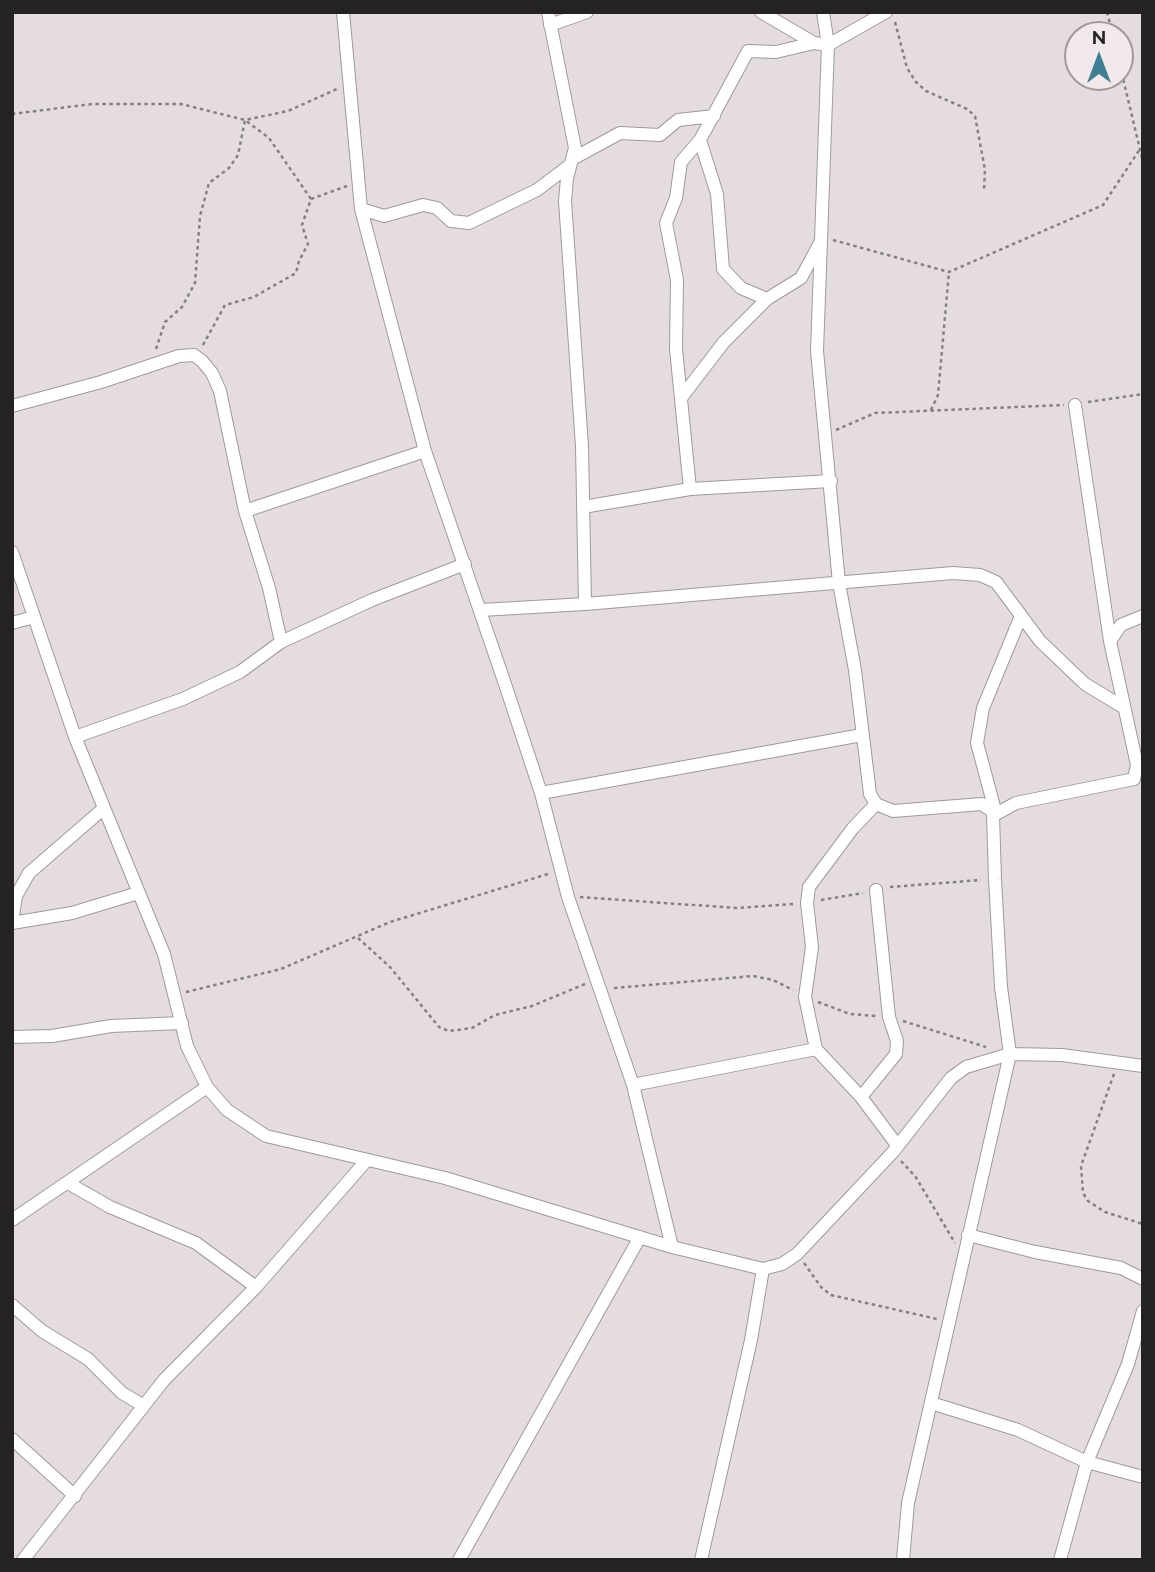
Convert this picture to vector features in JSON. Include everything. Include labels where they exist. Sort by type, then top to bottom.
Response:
[{"type":"street","points":[[343,12],[360,209],[425,451],[481,610],[541,793],[568,897],[633,1085],[672,1247]]},
{"type":"street","points":[[584,604],[583,507],[565,201],[567,178],[573,161],[570,116],[549,19],[587,12]]},
{"type":"street","points":[[761,12],[814,43]]},
{"type":"street","points":[[824,12],[828,45],[817,351],[839,583],[855,670],[870,794],[876,804],[893,811],[982,804],[988,805],[996,814]]},
{"type":"street","points":[[690,489],[676,349],[677,280],[666,223],[676,198],[681,162],[700,140],[748,51],[776,52],[814,43],[828,45],[886,12]]},
{"type":"street","points":[[360,209],[384,216],[423,205],[437,208],[451,221],[469,223],[537,190],[573,161],[620,133],[660,135],[678,120],[714,116]]},
{"type":"street","points":[[700,140],[717,194],[723,269],[741,288],[767,299]]},
{"type":"street","points":[[681,398],[724,342],[767,299],[801,278],[823,237]]},
{"type":"street","points":[[12,406],[179,356],[194,355],[212,373],[220,391],[245,512],[269,588],[281,642]]},
{"type":"street","points":[[903,1560],[908,1503],[951,1322],[962,1254],[1010,1054],[1001,987],[993,815],[1016,803],[1134,779],[1137,765],[1110,640],[1074,405]]},
{"type":"street","points":[[245,512],[425,451]]},
{"type":"street","points":[[583,507],[690,489],[831,481]]},
{"type":"street","points":[[12,552],[75,737],[164,954],[187,1046],[207,1087],[227,1110],[266,1136],[445,1178],[672,1247],[763,1269],[782,1264],[797,1254],[895,1148],[951,1078],[966,1067],[1010,1054],[1062,1055],[1143,1066]]},
{"type":"street","points":[[75,737],[194,693],[240,672],[281,642],[372,600],[464,564]]},
{"type":"street","points":[[481,610],[953,573],[980,575],[996,582],[1040,641],[1086,684],[1123,707]]},
{"type":"street","points":[[996,814],[977,743],[983,708],[1021,616]]},
{"type":"street","points":[[1110,640],[1121,625],[1143,616]]},
{"type":"street","points":[[12,623],[34,617]]},
{"type":"street","points":[[541,793],[862,735]]},
{"type":"street","points":[[876,804],[853,828],[809,887],[807,903],[812,947],[806,997],[816,1049],[861,1097],[895,1148]]},
{"type":"street","points":[[103,809],[29,873],[16,896],[12,922],[72,913],[138,893]]},
{"type":"street","points":[[861,1097],[896,1055],[897,1041],[889,1017],[876,890]]},
{"type":"street","points":[[12,1037],[52,1036],[111,1026],[182,1023]]},
{"type":"street","points":[[633,1085],[816,1049]]},
{"type":"street","points":[[12,1220],[68,1183],[111,1150],[148,1130],[207,1087]]},
{"type":"street","points":[[23,1560],[164,1380],[256,1287],[366,1161]]},
{"type":"street","points":[[68,1183],[110,1207],[196,1243],[256,1287]]},
{"type":"street","points":[[968,1235],[1035,1252],[1121,1268],[1143,1279]]},
{"type":"street","points":[[459,1560],[640,1237]]},
{"type":"street","points":[[701,1560],[751,1340],[763,1269]]},
{"type":"street","points":[[12,1305],[42,1331],[88,1359],[122,1393],[144,1406]]},
{"type":"street","points":[[1060,1560],[1087,1462],[1128,1364],[1143,1311]]},
{"type":"street","points":[[931,1403],[1018,1430],[1087,1462],[1143,1477]]},
{"type":"street","points":[[12,1438],[75,1496]]},
{"type":"path","points":[[892,12],[907,68],[916,82],[926,91],[967,109],[975,116],[985,170],[984,190]]},
{"type":"path","points":[[245,120],[288,111],[348,84]]},
{"type":"path","points":[[1126,91],[1143,162]]},
{"type":"path","points":[[12,114],[92,104],[181,104],[245,120],[269,138],[312,199]]},
{"type":"path","points":[[150,366],[165,322],[182,307],[195,283],[200,216],[209,183],[229,167],[238,155],[245,120]]},
{"type":"path","points":[[823,237],[949,272],[1103,205],[1140,149]]},
{"type":"path","points":[[194,355],[208,339],[225,305],[254,297],[296,273],[308,244],[302,225],[312,199],[358,183]]},
{"type":"path","points":[[930,411],[938,395],[949,272]]},
{"type":"path","points":[[824,436],[875,413],[1074,405],[1143,394]]},
{"type":"path","points":[[176,995],[281,969],[390,922],[561,870]]},
{"type":"path","points":[[568,897],[736,908],[807,903],[901,884],[995,879]]},
{"type":"path","points":[[357,937],[390,968],[439,1027],[449,1031],[472,1028],[495,1015],[597,986],[612,988],[753,976],[773,980],[806,997],[850,1014],[889,1017],[1010,1054]]},
{"type":"path","points":[[1118,1061],[1082,1166],[1083,1193],[1088,1201],[1105,1212],[1143,1224]]},
{"type":"path","points":[[895,1148],[962,1254]]},
{"type":"path","points":[[797,1254],[821,1287],[831,1295],[951,1322]]}]
